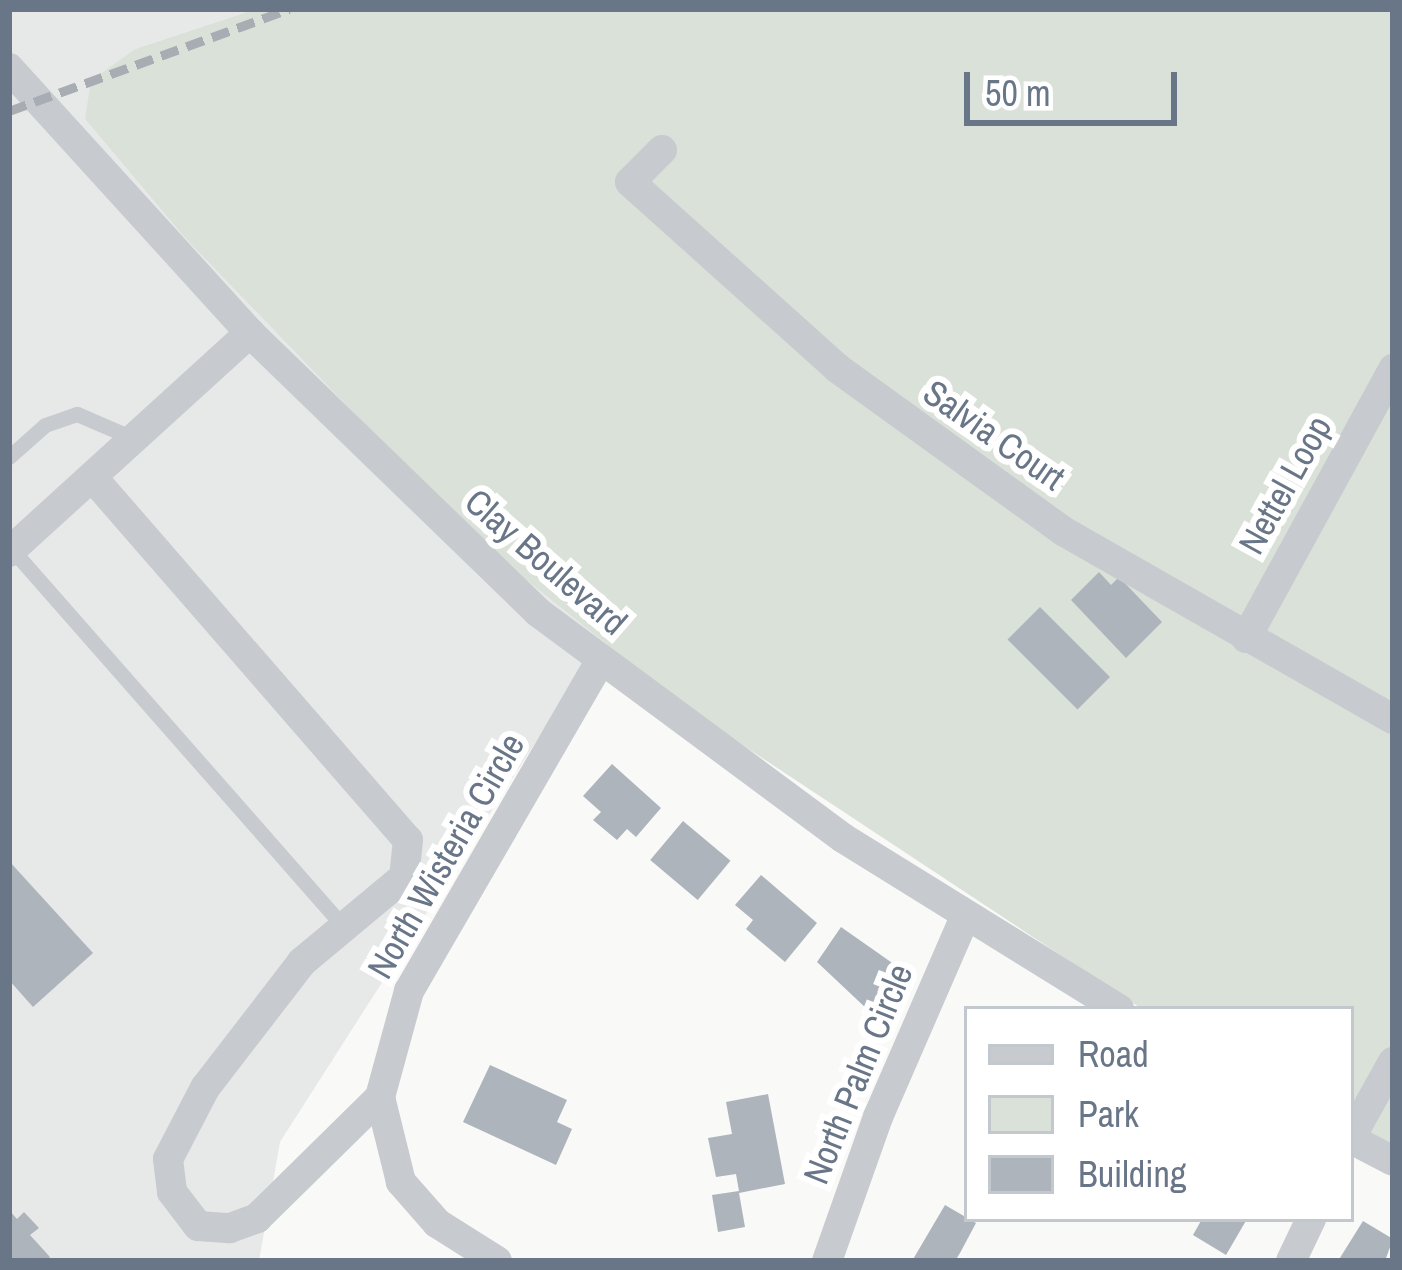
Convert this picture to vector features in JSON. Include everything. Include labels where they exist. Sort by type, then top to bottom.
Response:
[{"type":"street","name":"Clay Boulevard","points":[[9,68],[250,333],[435,518],[600,662],[965,917],[1114,1006]]},
{"type":"street","name":"Salvia Court","points":[[662,150],[630,182],[837,368],[1063,531],[1393,718]]},
{"type":"street","points":[[10,549],[250,333]]},
{"type":"street","name":"Nettel Loop","points":[[1246,638],[1393,369]]},
{"type":"street","points":[[93,478],[408,839],[404,877],[302,962],[205,1088],[169,1159],[172,1192],[198,1226],[230,1228],[257,1218],[380,1097]]},
{"type":"street","name":"North Wisteria Circle","points":[[380,1097],[410,992],[600,662]]},
{"type":"street","name":"North Palm Circle","points":[[827,1261],[878,1117],[965,917]]},
{"type":"street","points":[[1354,1133],[1393,1062]]},
{"type":"street","points":[[380,1097],[401,1182],[436,1223],[497,1261]]},
{"type":"street","points":[[1354,1140],[1393,1161]]},
{"type":"street","points":[[1291,1261],[1310,1222]]},
{"type":"lane","points":[[9,458],[45,425],[77,413],[135,439]]},
{"type":"lane","points":[[10,549],[343,926]]},
{"type":"shaded area","points":[[9,9],[256,9],[135,49],[85,119],[185,238],[476,540],[601,640],[280,1142],[259,1261],[9,1261]]},
{"type":"green space","points":[[256,9],[1393,9],[1393,1154],[1354,1132],[1354,1006],[1137,1006],[685,707],[476,540],[185,238],[85,119],[91,81],[135,49]]},
{"type":"building","points":[[1099,572],[1111,585],[1119,577],[1162,622],[1126,658],[1071,600]]},
{"type":"building","points":[[1040,607],[1110,677],[1077,710],[1007,640]]},
{"type":"building","points":[[612,764],[661,808],[636,837],[627,829],[617,840],[593,820],[601,812],[583,796]]},
{"type":"building","points":[[683,821],[730,861],[698,900],[650,860]]},
{"type":"building","points":[[9,861],[93,953],[33,1007],[9,980]]},
{"type":"building","points":[[761,875],[817,923],[785,962],[746,929],[753,920],[735,905]]},
{"type":"building","points":[[841,927],[898,967],[868,1010],[817,962]]},
{"type":"building","points":[[490,1065],[567,1100],[557,1122],[572,1129],[556,1165],[463,1122]]},
{"type":"building","points":[[768,1094],[785,1184],[739,1193],[745,1227],[718,1232],[712,1195],[739,1191],[736,1174],[716,1177],[708,1138],[732,1134],[726,1102]]},
{"type":"building","points":[[945,1205],[964,1216],[964,1222],[976,1223],[955,1261],[912,1261]]},
{"type":"building","points":[[9,1210],[17,1219],[24,1212],[39,1228],[30,1235],[50,1257],[46,1261],[9,1261]]},
{"type":"building","points":[[1363,1221],[1393,1239],[1385,1261],[1338,1261]]},
{"type":"building","points":[[1200,1222],[1245,1222],[1226,1255],[1193,1235]]},
{"type":"railway","points":[[9,111],[289,9]]}]
